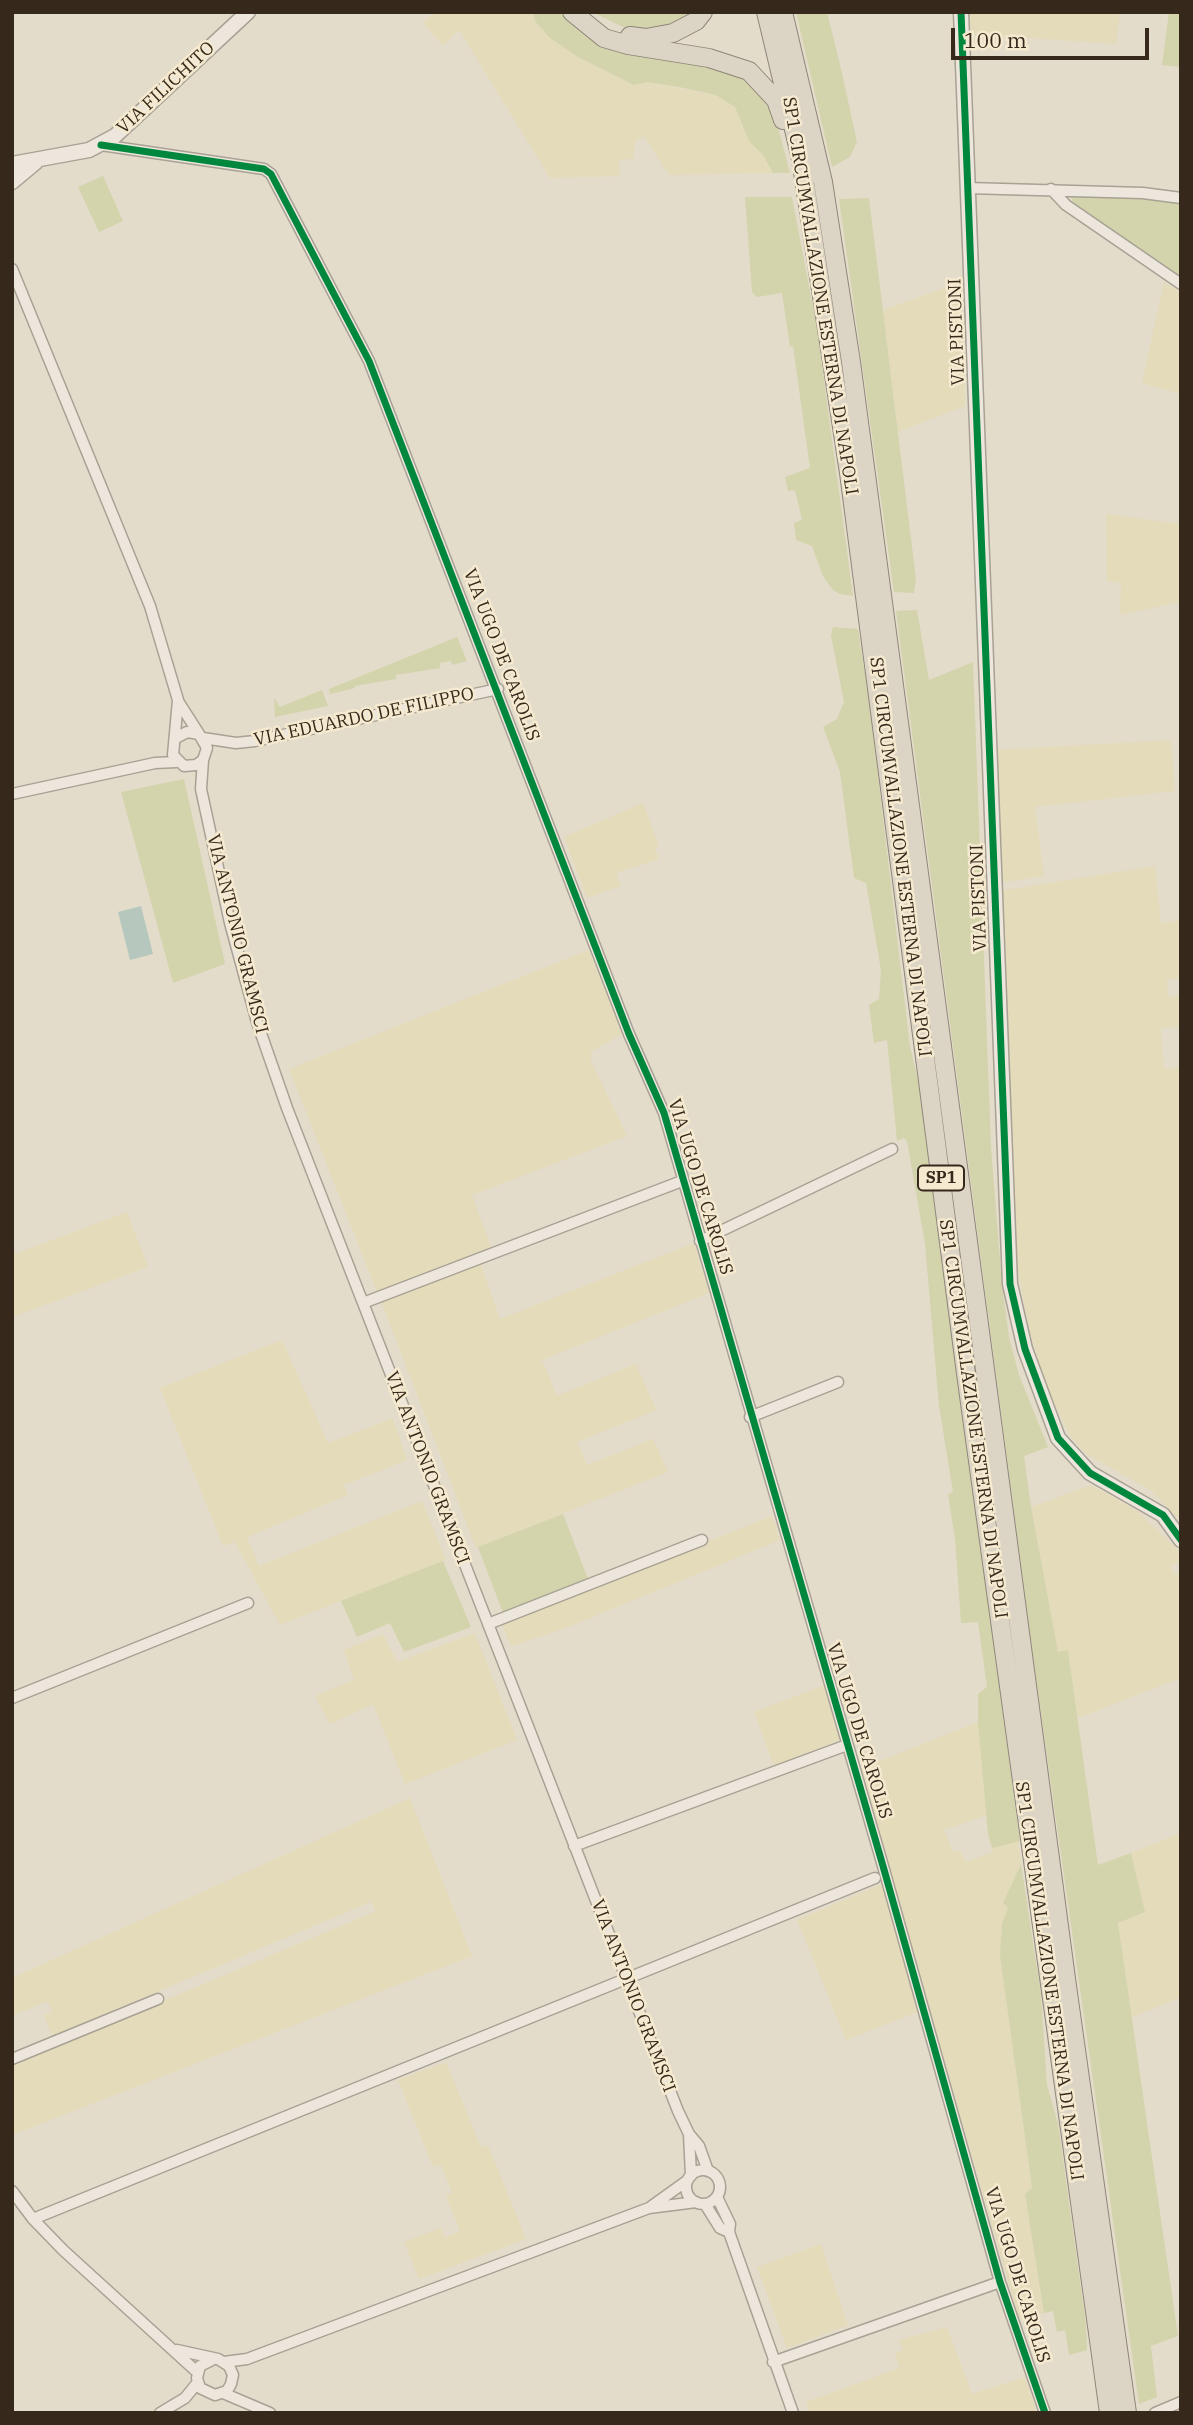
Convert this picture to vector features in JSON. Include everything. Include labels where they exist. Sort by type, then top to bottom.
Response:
[{"type":"highway","points":[[572,12],[604,38],[628,45],[709,58],[749,71],[776,100],[801,159]]},
{"type":"highway","points":[[585,12],[608,29],[627,36],[646,38],[673,33],[696,21],[703,12]]},
{"type":"highway","name":"SP1 CIRCUMVALLAZIONE ESTERNA DI NAPOLI","points":[[765,12],[801,159],[849,473],[967,1381],[1108,2345],[1127,2413]]},
{"type":"highway","name":"SP1 CIRCUMVALLAZIONE ESTERNA DI NAPOLI","points":[[783,12],[823,182],[852,362],[1065,1972],[1108,2345],[1109,2413]]},
{"type":"street","name":"VIA FILICHITO","points":[[12,164],[37,162],[101,145],[116,136],[248,12]]},
{"type":"street","name":"VIA PISTONI","points":[[961,12],[1010,1284],[1025,1349],[1058,1438],[1090,1474],[1163,1515],[1181,1540]]},
{"type":"street","name":"VIA UGO DE CAROLIS","points":[[101,145],[264,169],[271,174],[369,361],[498,689],[629,1034],[664,1113],[1000,2282],[1045,2413]]},
{"type":"street","name":"VIA FILICHITO","points":[[12,182],[37,162]]},
{"type":"street","points":[[967,188],[1143,193],[1181,198]]},
{"type":"street","points":[[1051,189],[1066,205],[1181,284]]},
{"type":"street","points":[[12,268],[141,578],[178,700],[201,736],[205,757],[196,765],[155,763],[12,794]]},
{"type":"street","name":"VIA EDUARDO DE FILIPPO","points":[[201,736],[229,742],[273,737],[498,689]]},
{"type":"street","points":[[178,700],[174,744],[180,764]]},
{"type":"street","points":[[155,763],[187,732],[201,736]]},
{"type":"street","name":"VIA EDUARDO DE FILIPPO","points":[[205,757],[229,742]]},
{"type":"street","name":"VIA ANTONIO GRAMSCI","points":[[205,757],[201,789],[230,923],[257,1021],[310,1172],[626,1980],[689,2134],[699,2146],[708,2171]]},
{"type":"street","name":"VIA ANTONIO GRAMSCI","points":[[180,764],[201,789]]},
{"type":"street","points":[[700,1241],[892,1149]]},
{"type":"street","points":[[363,1303],[682,1181]]},
{"type":"street","points":[[751,1417],[838,1382]]},
{"type":"street","points":[[488,1624],[702,1539]]},
{"type":"street","points":[[12,1698],[248,1603]]},
{"type":"street","points":[[574,1846],[847,1745]]},
{"type":"street","points":[[33,2219],[875,1878]]},
{"type":"street","points":[[12,2059],[159,1999]]},
{"type":"street","name":"VIA ANTONIO GRAMSCI","points":[[689,2134],[689,2178]]},
{"type":"street","points":[[649,2208],[689,2178],[708,2171],[719,2181],[717,2197],[730,2224],[729,2232],[793,2413]]},
{"type":"street","points":[[689,2178],[688,2195],[700,2203],[720,2228],[729,2232]]},
{"type":"street","points":[[12,2191],[33,2219],[63,2250],[174,2349],[197,2377],[205,2392]]},
{"type":"street","points":[[185,2398],[205,2362],[247,2359],[649,2208],[700,2203],[717,2197]]},
{"type":"street","points":[[773,2362],[1000,2282]]},
{"type":"street","points":[[174,2349],[219,2360]]},
{"type":"street","points":[[160,2413],[185,2398],[229,2384],[247,2359]]},
{"type":"street","points":[[219,2360],[229,2384],[250,2402],[270,2413]]},
{"type":"street","points":[[1155,2413],[1181,2402]]},
{"type":"shaded area","points":[[435,12],[533,12],[535,21],[549,37],[578,57],[634,85],[647,82],[716,95],[735,107],[749,141],[763,155],[773,173],[669,175],[644,136],[636,140],[633,159],[619,160],[620,176],[550,178],[459,30],[443,46],[423,23]]},
{"type":"shaded area","points":[[969,12],[1120,12],[1116,44],[971,34]]},
{"type":"shaded area","points":[[961,282],[965,406],[898,432],[883,310]]},
{"type":"shaded area","points":[[1164,282],[1181,293],[1181,394],[1142,383]]},
{"type":"shaded area","points":[[1106,514],[1181,524],[1181,602],[1120,615],[1121,583],[1107,581]]},
{"type":"shaded area","points":[[1171,740],[1175,791],[1035,807],[1044,876],[1006,882],[999,878],[994,750]]},
{"type":"shaded area","points":[[643,803],[659,846],[655,848],[659,859],[616,873],[621,886],[587,898],[564,837]]},
{"type":"shaded area","points":[[1155,866],[1161,923],[1181,920],[1181,977],[1167,980],[1168,997],[1181,995],[1181,1027],[1161,1028],[1164,1068],[1181,1068],[1181,1522],[1152,1491],[1085,1453],[1069,1434],[1047,1388],[1028,1326],[1017,1264],[1007,1107],[999,891]]},
{"type":"shaded area","points":[[141,906],[153,954],[130,960],[118,912]]},
{"type":"shaded area","points":[[589,950],[622,1034],[591,1052],[591,1061],[627,1136],[472,1195],[491,1247],[377,1292],[289,1069]]},
{"type":"shaded area","points":[[127,1212],[148,1267],[12,1317],[12,1255]]},
{"type":"shaded area","points":[[694,1243],[709,1293],[542,1360],[557,1396],[636,1364],[656,1410],[577,1442],[587,1465],[653,1439],[668,1472],[476,1548],[381,1301],[480,1262],[500,1319]]},
{"type":"shaded area","points":[[282,1340],[328,1443],[393,1418],[407,1460],[344,1485],[348,1495],[247,1537],[259,1566],[422,1501],[446,1560],[280,1625],[235,1542],[223,1546],[160,1388]]},
{"type":"shaded area","points":[[1091,1485],[1137,1511],[1181,1553],[1181,1561],[1171,1566],[1173,1573],[1181,1575],[1181,1678],[1078,1718],[1068,1651],[1058,1653],[1031,1507]]},
{"type":"shaded area","points":[[772,1516],[780,1540],[566,1628],[512,1646],[508,1640],[502,1623]]},
{"type":"shaded area","points":[[475,1633],[517,1740],[405,1784],[373,1704],[330,1724],[315,1696],[354,1680],[344,1650],[383,1634],[397,1662]]},
{"type":"shaded area","points":[[825,1685],[840,1740],[774,1766],[754,1712]]},
{"type":"shaded area","points":[[978,1722],[987,1815],[944,1830],[953,1851],[961,1852],[966,1862],[991,1853],[992,1848],[1018,1841],[1021,1864],[1003,1902],[1008,1908],[1002,1924],[1000,1955],[1032,2189],[1025,2194],[1044,2313],[1019,2319],[860,1769]]},
{"type":"shaded area","points":[[410,1798],[472,1956],[12,2135],[12,2065],[376,1911],[371,1902],[52,2036],[44,2015],[52,2012],[48,2001],[12,2016],[12,1978]]},
{"type":"shaded area","points":[[1181,1833],[1181,1997],[1131,2018],[1118,1923],[1145,1912],[1131,1853]]},
{"type":"shaded area","points":[[882,1884],[918,2012],[846,2040],[797,1920]]},
{"type":"shaded area","points":[[446,2062],[481,2147],[488,2145],[526,2239],[419,2279],[404,2242],[441,2228],[445,2238],[460,2231],[446,2196],[452,2193],[441,2165],[433,2167],[398,2080]]},
{"type":"shaded area","points":[[821,2244],[848,2325],[787,2348],[757,2267]]},
{"type":"shaded area","points":[[947,2327],[972,2394],[1025,2377],[1037,2413],[810,2413],[806,2402],[899,2368],[895,2353],[903,2350],[899,2340]]},
{"type":"green space","points":[[533,12],[564,12],[569,19],[741,76],[757,88],[775,115],[790,173],[773,173],[763,155],[749,141],[735,107],[716,95],[647,82],[634,85],[578,57],[549,37],[535,21]]},
{"type":"green space","points":[[592,12],[695,12],[663,28],[648,31],[627,29]]},
{"type":"green space","points":[[796,12],[827,12],[842,73],[857,142],[850,157],[832,167]]},
{"type":"green space","points":[[1169,12],[1181,13],[1181,67],[1162,65]]},
{"type":"green space","points":[[103,176],[123,221],[99,232],[78,187]]},
{"type":"green space","points":[[1071,196],[1114,196],[1181,203],[1181,279],[1073,204]]},
{"type":"green space","points":[[745,197],[792,197],[817,328],[853,596],[833,590],[823,576],[812,546],[796,540],[794,523],[802,520],[795,490],[788,491],[785,477],[810,468],[793,346],[790,347],[782,293],[757,297],[752,292]]},
{"type":"green space","points":[[869,198],[916,579],[914,593],[894,592],[839,199]]},
{"type":"green space","points":[[917,610],[929,680],[973,662],[991,1147],[1002,1286],[1009,1337],[1019,1375],[1048,1447],[1024,1456],[1031,1507],[1058,1652],[1068,1650],[1098,1865],[1131,1853],[1145,1912],[1118,1923],[1178,2336],[1151,2346],[1157,2397],[1139,2404],[1034,1664],[896,611]]},
{"type":"green space","points":[[833,627],[858,629],[869,699],[910,1047],[920,1088],[1020,1841],[992,1848],[988,1834],[978,1722],[978,1694],[987,1687],[978,1622],[961,1623],[955,1540],[948,1494],[953,1492],[939,1406],[925,1244],[907,1141],[904,1138],[897,1141],[887,1040],[874,1043],[869,1005],[879,999],[881,970],[866,883],[854,878],[840,772],[823,727],[837,719],[844,702],[831,636]]},
{"type":"green space","points":[[457,637],[467,661],[452,665],[451,661],[440,663],[440,668],[396,675],[396,679],[355,686],[330,694],[329,689]]},
{"type":"green space","points":[[322,690],[328,706],[275,717],[274,698],[280,707]]},
{"type":"green space","points":[[184,779],[225,964],[173,983],[121,792]]},
{"type":"green space","points":[[563,1514],[588,1579],[503,1613],[478,1547]]},
{"type":"green space","points":[[443,1561],[471,1627],[404,1652],[390,1623],[357,1637],[341,1601]]},
{"type":"green space","points":[[1021,1864],[1041,1995],[1047,2085],[1058,2124],[1086,2324],[1087,2350],[1069,2355],[1065,2330],[1057,2332],[1053,2311],[1044,2313],[1025,2194],[1032,2188],[1000,1955],[1002,1924],[1008,1908],[1003,1903]]},
{"type":"cycle path","points":[[961,12],[1010,1284],[1025,1349],[1058,1438],[1090,1473],[1163,1515],[1181,1540]]},
{"type":"cycle path","points":[[101,145],[264,169],[271,174],[369,361],[629,1034],[664,1113],[883,1866],[1000,2282],[1045,2413]]}]
